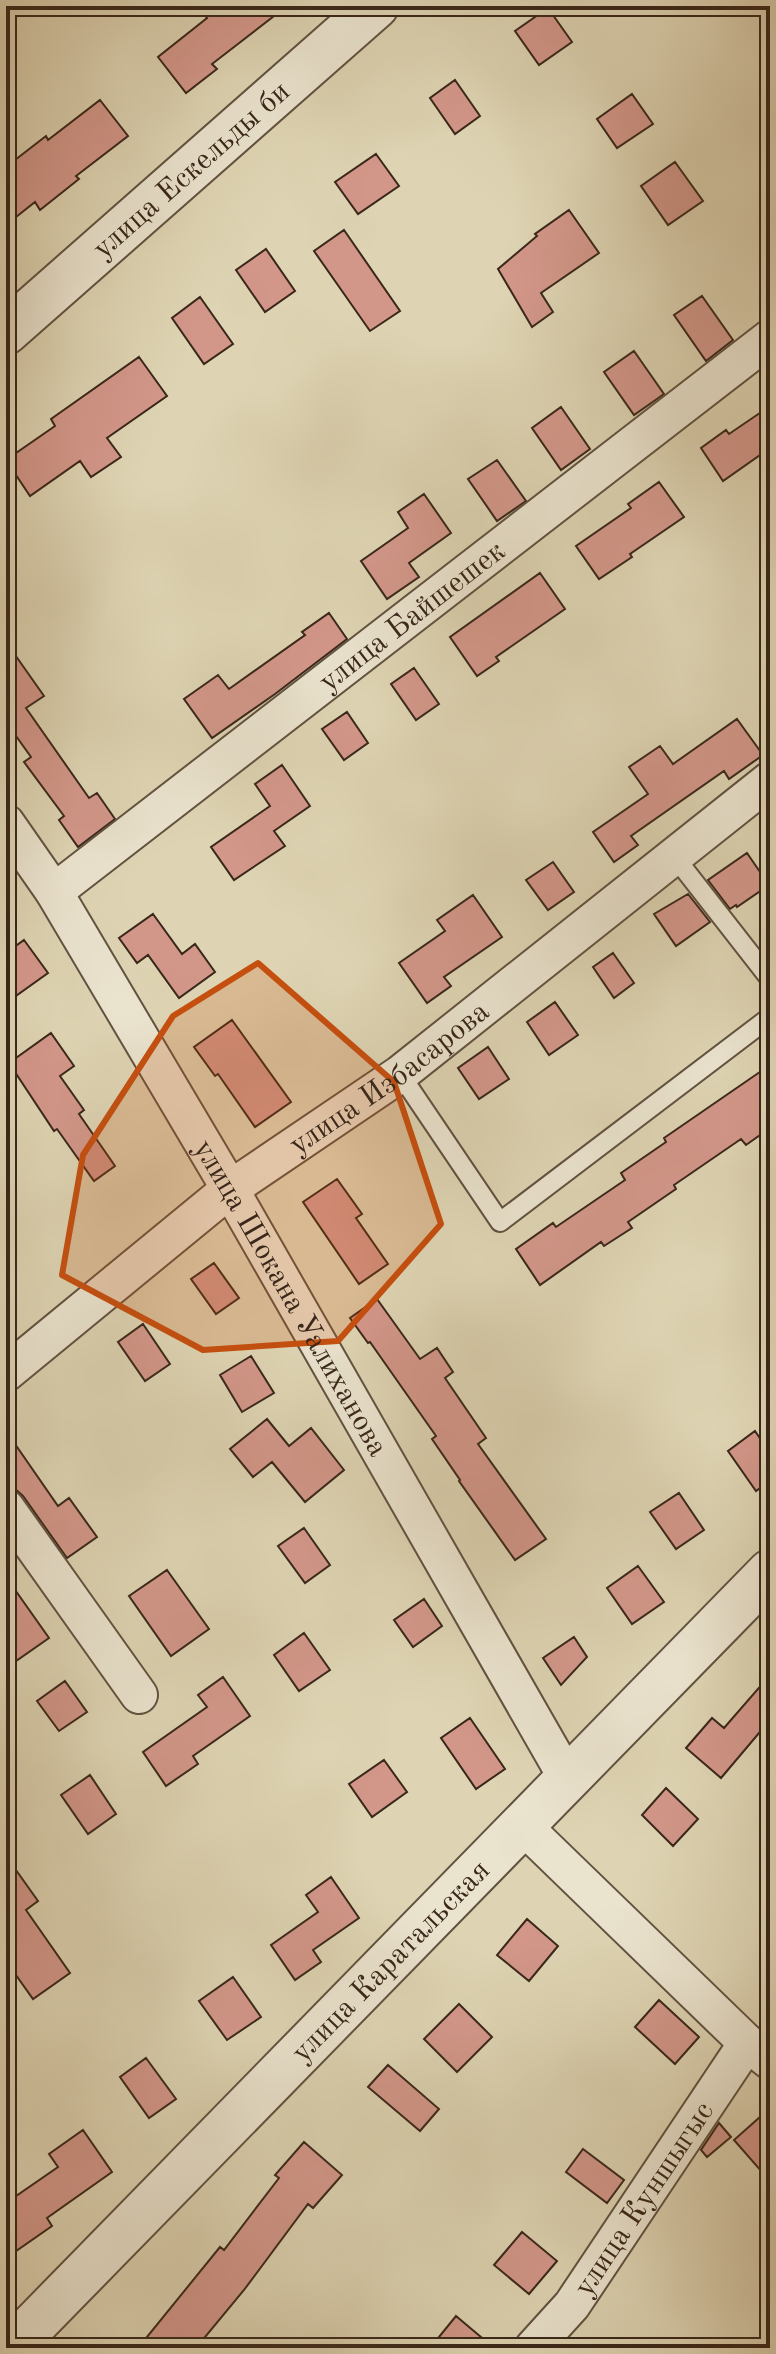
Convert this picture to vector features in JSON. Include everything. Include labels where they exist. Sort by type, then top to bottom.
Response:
[{"type":"street","name":"улица Ескельды би","points":[[6,332],[376,6]]},
{"type":"street","name":"улица Байшешек","points":[[54,892],[770,338]]},
{"type":"street","name":"улица Избасарова","points":[[6,1373],[230,1189],[400,1074],[770,780]]},
{"type":"street","name":"улица Шокана Уалиханова","points":[[6,823],[54,892],[230,1189],[567,1778]]},
{"type":"street","points":[[6,1508],[139,1695]]},
{"type":"street","name":"улица Каратальская","points":[[11,2348],[770,1572]]},
{"type":"street","points":[[522,1825],[759,2052]]},
{"type":"street","name":"улица Куншыгыс","points":[[533,2348],[572,2305],[759,2052]]},
{"type":"lane","points":[[674,856],[770,979]]},
{"type":"lane","points":[[400,1074],[500,1222],[770,1017]]},
{"type":"highlighted area","points":[[258,963],[394,1082],[441,1224],[338,1341],[203,1350],[62,1275],[83,1155],[173,1016]]},
{"type":"building","points":[[198,6],[287,6],[212,64],[217,69],[186,93],[158,57],[207,18]]},
{"type":"building","points":[[548,8],[572,42],[539,65],[515,31]]},
{"type":"building","points":[[455,80],[480,116],[455,134],[430,98]]},
{"type":"building","points":[[632,94],[653,124],[617,148],[597,119]]},
{"type":"building","points":[[100,100],[128,136],[76,176],[79,179],[40,210],[35,202],[6,225],[6,167]]},
{"type":"building","points":[[376,154],[399,186],[358,214],[335,182]]},
{"type":"building","points":[[675,162],[703,201],[668,225],[641,186]]},
{"type":"building","points":[[569,210],[599,253],[541,293],[553,312],[532,327],[498,269],[537,236],[535,234]]},
{"type":"building","points":[[344,230],[400,311],[370,331],[314,251]]},
{"type":"building","points":[[266,249],[295,291],[265,312],[236,270]]},
{"type":"building","points":[[702,296],[733,340],[706,361],[674,315]]},
{"type":"building","points":[[200,297],[233,344],[204,364],[172,318]]},
{"type":"building","points":[[634,351],[664,394],[634,415],[604,372]]},
{"type":"building","points":[[139,357],[167,396],[107,438],[121,457],[91,477],[80,461],[30,496],[6,460],[55,426],[51,419]]},
{"type":"building","points":[[770,406],[770,448],[723,481],[701,448],[726,430],[729,434]]},
{"type":"building","points":[[561,407],[590,449],[561,470],[532,428]]},
{"type":"building","points":[[497,460],[526,501],[497,521],[468,479]]},
{"type":"building","points":[[659,482],[684,517],[599,579],[576,546],[631,508],[628,504]]},
{"type":"building","points":[[424,494],[451,533],[409,563],[419,577],[387,599],[361,561],[408,528],[398,512]]},
{"type":"building","points":[[540,573],[565,609],[496,657],[499,661],[477,676],[450,637]]},
{"type":"building","points":[[329,613],[347,639],[212,738],[184,699],[218,675],[229,689],[305,635],[302,632]]},
{"type":"building","points":[[6,642],[44,696],[26,708],[89,798],[97,793],[115,819],[78,847],[59,820],[64,816],[24,762],[31,757],[6,722]]},
{"type":"building","points":[[414,668],[439,704],[416,720],[391,684]]},
{"type":"building","points":[[347,712],[368,743],[344,760],[322,729]]},
{"type":"building","points":[[737,719],[763,755],[729,779],[724,771],[631,836],[638,845],[614,862],[593,832],[648,794],[629,767],[660,746],[673,764]]},
{"type":"building","points":[[282,765],[310,806],[274,831],[285,846],[234,880],[211,847],[270,806],[255,784]]},
{"type":"building","points":[[747,853],[769,885],[730,909],[708,880]]},
{"type":"building","points":[[553,862],[574,892],[548,910],[526,880]]},
{"type":"building","points":[[688,894],[710,922],[676,946],[654,914]]},
{"type":"building","points":[[473,895],[502,937],[444,977],[451,986],[427,1003],[399,963],[445,931],[437,920]]},
{"type":"building","points":[[153,914],[182,954],[195,944],[215,972],[179,998],[148,955],[137,963],[119,938]]},
{"type":"building","points":[[24,940],[48,973],[6,1003],[6,953]]},
{"type":"building","points":[[613,953],[634,983],[614,998],[593,967]]},
{"type":"building","points":[[555,1002],[578,1035],[549,1055],[527,1022]]},
{"type":"building","points":[[232,1020],[291,1102],[255,1127],[218,1074],[215,1076],[194,1047]]},
{"type":"building","points":[[51,1033],[74,1066],[60,1076],[84,1110],[79,1114],[115,1166],[94,1181],[57,1129],[54,1131],[9,1063]]},
{"type":"building","points":[[488,1047],[509,1079],[479,1099],[458,1068]]},
{"type":"building","points":[[770,1065],[770,1128],[746,1145],[741,1139],[674,1185],[676,1189],[628,1222],[632,1228],[604,1246],[601,1242],[540,1285],[516,1249],[553,1223],[556,1227],[625,1180],[621,1173],[666,1142],[664,1138]]},
{"type":"building","points":[[337,1179],[362,1214],[356,1218],[388,1264],[359,1284],[303,1202]]},
{"type":"building","points":[[214,1263],[239,1298],[216,1314],[191,1279]]},
{"type":"building","points":[[377,1299],[420,1359],[437,1348],[453,1372],[445,1378],[486,1438],[478,1444],[546,1539],[515,1560],[432,1439],[436,1436],[350,1318]]},
{"type":"building","points":[[143,1324],[170,1364],[145,1381],[118,1342]]},
{"type":"building","points":[[251,1356],[274,1393],[242,1412],[220,1375]]},
{"type":"building","points":[[267,1419],[289,1446],[311,1428],[344,1470],[305,1502],[272,1462],[253,1477],[230,1449]]},
{"type":"building","points":[[6,1431],[58,1506],[69,1498],[97,1537],[67,1558],[23,1496],[15,1489],[6,1487]]},
{"type":"building","points":[[755,1431],[770,1453],[770,1481],[756,1491],[728,1451]]},
{"type":"building","points":[[679,1493],[704,1530],[676,1549],[650,1512]]},
{"type":"building","points":[[304,1528],[330,1565],[305,1583],[278,1546]]},
{"type":"building","points":[[638,1566],[664,1602],[632,1624],[607,1588]]},
{"type":"building","points":[[167,1570],[209,1629],[171,1656],[129,1596]]},
{"type":"building","points":[[6,1577],[49,1638],[16,1661],[6,1646]]},
{"type":"building","points":[[424,1599],[442,1626],[413,1647],[394,1620]]},
{"type":"building","points":[[304,1633],[330,1670],[299,1691],[274,1655]]},
{"type":"building","points":[[574,1637],[587,1657],[561,1685],[543,1658]]},
{"type":"building","points":[[770,1675],[770,1720],[721,1778],[686,1748],[712,1718],[724,1728]]},
{"type":"building","points":[[223,1677],[250,1716],[193,1756],[198,1764],[166,1786],[143,1752],[207,1707],[198,1695]]},
{"type":"building","points":[[65,1681],[87,1712],[59,1731],[37,1701]]},
{"type":"building","points":[[470,1718],[505,1769],[476,1789],[441,1738]]},
{"type":"building","points":[[384,1760],[407,1792],[372,1817],[349,1784]]},
{"type":"building","points":[[90,1775],[116,1814],[88,1834],[61,1795]]},
{"type":"building","points":[[666,1788],[698,1819],[673,1846],[642,1815]]},
{"type":"building","points":[[6,1856],[38,1901],[26,1910],[70,1973],[33,1999],[6,1961]]},
{"type":"building","points":[[331,1877],[359,1918],[313,1950],[321,1962],[295,1980],[271,1945],[318,1912],[306,1895]]},
{"type":"building","points":[[527,1919],[558,1946],[529,1981],[497,1955]]},
{"type":"building","points":[[233,1977],[261,2017],[227,2040],[199,2001]]},
{"type":"building","points":[[659,2000],[699,2037],[675,2064],[635,2027]]},
{"type":"building","points":[[459,2004],[492,2037],[457,2072],[424,2039]]},
{"type":"building","points":[[146,2058],[176,2099],[149,2118],[120,2077]]},
{"type":"building","points":[[388,2065],[439,2109],[420,2131],[368,2087]]},
{"type":"building","points":[[770,2108],[770,2181],[734,2140]]},
{"type":"building","points":[[719,2123],[731,2137],[707,2157],[701,2150]]},
{"type":"building","points":[[83,2130],[112,2172],[47,2218],[52,2226],[6,2258],[6,2203],[58,2167],[49,2154]]},
{"type":"building","points":[[304,2142],[342,2175],[313,2208],[308,2204],[196,2348],[138,2348],[220,2247],[224,2250],[279,2178],[275,2175]]},
{"type":"building","points":[[583,2149],[624,2180],[607,2203],[566,2172]]},
{"type":"building","points":[[522,2232],[557,2261],[529,2294],[494,2265]]},
{"type":"building","points":[[456,2316],[494,2348],[430,2348]]}]
